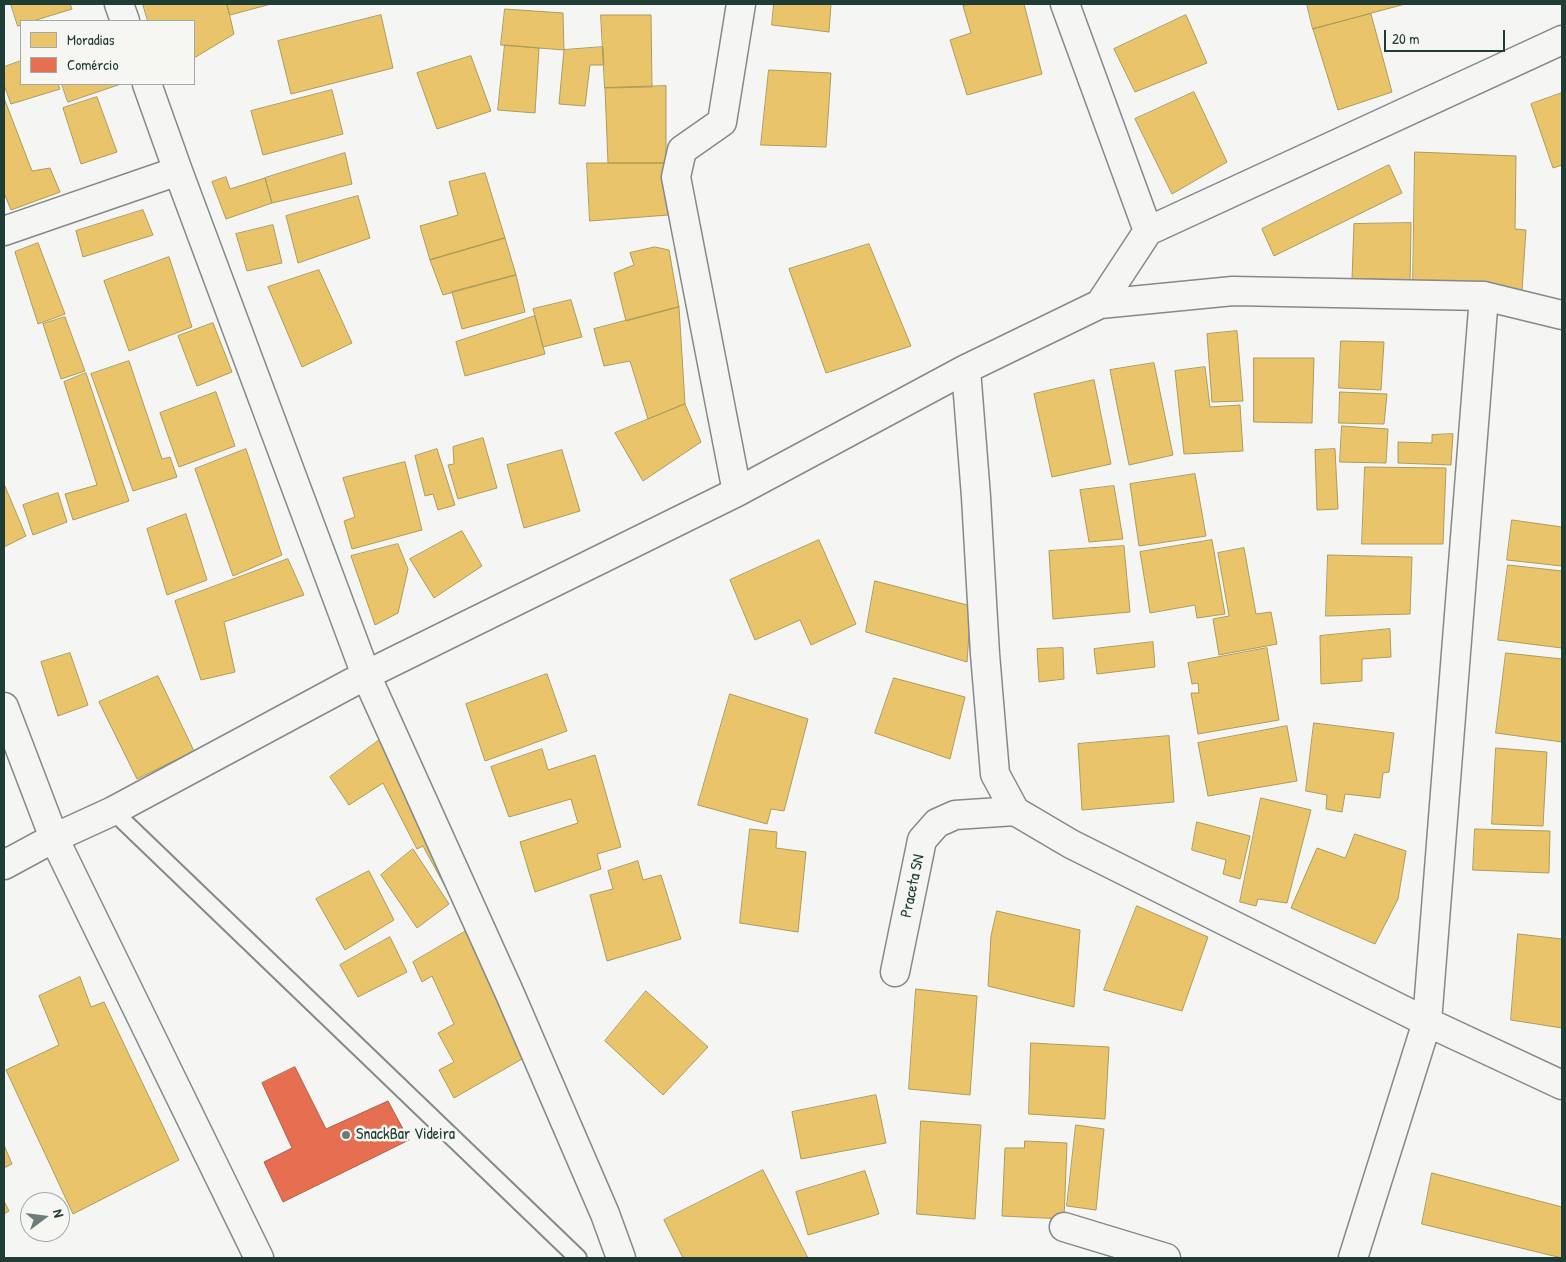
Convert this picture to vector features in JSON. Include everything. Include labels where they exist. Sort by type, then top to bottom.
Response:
[{"type":"street","points":[[119,4],[125,20]]},
{"type":"street","points":[[737,492],[676,177],[682,150],[722,122],[741,4]]},
{"type":"street","points":[[1065,4],[1148,231]]},
{"type":"street","points":[[1100,304],[1148,231],[1562,40]]},
{"type":"street","points":[[147,85],[366,675],[518,1012],[605,1214],[620,1258]]},
{"type":"street","points":[[4,231],[178,170]]},
{"type":"street","points":[[4,864],[54,838],[113,811],[366,675],[737,492],[966,369],[1100,304],[1233,291],[1484,296],[1562,315]]},
{"type":"street","points":[[1353,1258],[1427,1022],[1484,296]]},
{"type":"street","points":[[966,369],[995,774],[1015,811],[1072,844],[1427,1022],[1562,1085]]},
{"type":"street","points":[[4,707],[54,838],[259,1258]]},
{"type":"street","name":"Praceta SN","points":[[895,972],[922,840],[937,823],[955,815],[1015,811]]},
{"type":"street","points":[[1064,1226],[1166,1258]]},
{"type":"lane","points":[[113,811],[578,1258]]},
{"type":"building: Moradias","points":[[11,4],[70,4],[72,9],[36,20],[20,20],[20,25],[18,26]]},
{"type":"building: Moradias","points":[[143,4],[227,4],[234,34],[195,57],[195,20],[148,20]]},
{"type":"building: Moradias","points":[[227,4],[271,4],[230,15]]},
{"type":"building: Moradias","points":[[774,4],[831,4],[829,32],[772,25]]},
{"type":"building: Moradias","points":[[972,4],[1024,4],[1042,74],[967,95],[950,40],[971,33],[963,6]]},
{"type":"building: Moradias","points":[[1307,4],[1405,4],[1313,29]]},
{"type":"building: Moradias","points":[[505,9],[563,13],[564,50],[501,45]]},
{"type":"building: Moradias","points":[[1371,14],[1392,92],[1338,110],[1313,29]]},
{"type":"building: Moradias","points":[[381,15],[393,68],[291,94],[278,41]]},
{"type":"building: Moradias","points":[[601,15],[651,15],[652,87],[605,88]]},
{"type":"building: Moradias","points":[[1186,15],[1207,63],[1135,92],[1114,49]]},
{"type":"building: Moradias","points":[[505,45],[539,48],[535,113],[498,110]]},
{"type":"building: Moradias","points":[[603,47],[604,65],[590,65],[585,106],[559,104],[564,50]]},
{"type":"building: Moradias","points":[[471,56],[491,111],[437,129],[417,73]]},
{"type":"building: Moradias","points":[[20,61],[20,85],[58,85],[60,89],[11,104],[4,85],[4,67]]},
{"type":"building: Moradias","points":[[769,70],[831,73],[826,147],[761,145]]},
{"type":"building: Moradias","points":[[62,85],[118,85],[68,102]]},
{"type":"building: Moradias","points":[[666,86],[666,163],[608,163],[605,88]]},
{"type":"building: Moradias","points":[[332,90],[343,134],[263,155],[251,111]]},
{"type":"building: Moradias","points":[[1194,92],[1227,162],[1172,194],[1135,119]]},
{"type":"building: Moradias","points":[[1562,93],[1562,165],[1553,168],[1531,104]]},
{"type":"building: Moradias","points":[[97,97],[117,152],[81,164],[63,108]]},
{"type":"building: Moradias","points":[[4,98],[32,171],[50,168],[60,192],[11,210],[4,193]]},
{"type":"building: Moradias","points":[[1415,152],[1516,156],[1515,229],[1526,230],[1522,290],[1413,286]]},
{"type":"building: Moradias","points":[[345,153],[352,184],[272,203],[265,178]]},
{"type":"building: Moradias","points":[[587,163],[666,163],[668,215],[590,221]]},
{"type":"building: Moradias","points":[[1389,165],[1402,193],[1274,256],[1262,229]]},
{"type":"building: Moradias","points":[[485,173],[505,238],[430,260],[420,226],[458,215],[449,182]]},
{"type":"building: Moradias","points":[[226,177],[230,189],[265,178],[272,203],[226,219],[212,182]]},
{"type":"building: Moradias","points":[[358,196],[370,238],[298,263],[286,216]]},
{"type":"building: Moradias","points":[[143,210],[153,235],[83,257],[76,231]]},
{"type":"building: Moradias","points":[[1411,223],[1410,286],[1384,286],[1385,279],[1352,279],[1354,224]]},
{"type":"building: Moradias","points":[[273,225],[282,263],[247,271],[236,234]]},
{"type":"building: Moradias","points":[[505,238],[516,275],[443,295],[430,260]]},
{"type":"building: Moradias","points":[[38,243],[65,314],[38,324],[15,252]]},
{"type":"building: Moradias","points":[[869,244],[911,346],[826,373],[789,269]]},
{"type":"building: Moradias","points":[[655,247],[669,250],[679,307],[626,321],[614,273],[634,265],[630,253]]},
{"type":"building: Moradias","points":[[169,257],[192,327],[129,351],[104,281]]},
{"type":"building: Moradias","points":[[319,270],[352,343],[302,367],[268,287]]},
{"type":"building: Moradias","points":[[516,275],[525,312],[462,329],[452,292]]},
{"type":"building: Moradias","points":[[571,300],[582,337],[543,347],[533,309]]},
{"type":"building: Moradias","points":[[679,307],[685,404],[648,419],[630,361],[604,366],[594,329]]},
{"type":"building: Moradias","points":[[535,316],[545,354],[465,376],[456,342]]},
{"type":"building: Moradias","points":[[65,317],[85,371],[61,379],[43,324]]},
{"type":"building: Moradias","points":[[213,323],[232,372],[197,386],[178,336]]},
{"type":"building: Moradias","points":[[1237,331],[1243,401],[1212,402],[1207,334]]},
{"type":"building: Moradias","points":[[1341,341],[1384,342],[1381,390],[1339,388]]},
{"type":"building: Moradias","points":[[1254,358],[1314,358],[1312,423],[1254,422]]},
{"type":"building: Moradias","points":[[129,361],[162,459],[170,457],[177,477],[133,491],[91,374]]},
{"type":"building: Moradias","points":[[1154,363],[1173,455],[1129,465],[1110,370]]},
{"type":"building: Moradias","points":[[1205,367],[1210,407],[1240,405],[1243,451],[1184,454],[1175,371]]},
{"type":"building: Moradias","points":[[86,373],[129,501],[73,520],[65,494],[97,485],[64,382]]},
{"type":"building: Moradias","points":[[1094,380],[1111,464],[1052,477],[1034,394]]},
{"type":"building: Moradias","points":[[216,392],[235,446],[179,467],[160,413]]},
{"type":"building: Moradias","points":[[1340,392],[1387,394],[1384,424],[1339,423]]},
{"type":"building: Moradias","points":[[685,404],[701,442],[643,481],[615,433]]},
{"type":"building: Moradias","points":[[1342,426],[1388,429],[1386,463],[1340,462]]},
{"type":"building: Moradias","points":[[1453,434],[1451,465],[1398,463],[1398,442],[1432,443],[1432,435]]},
{"type":"building: Moradias","points":[[483,438],[497,488],[458,499],[448,465],[454,464],[453,447]]},
{"type":"building: Moradias","points":[[246,449],[282,555],[233,576],[195,469]]},
{"type":"building: Moradias","points":[[437,449],[455,505],[438,510],[433,494],[425,496],[415,456]]},
{"type":"building: Moradias","points":[[1335,449],[1338,509],[1317,510],[1315,450]]},
{"type":"building: Moradias","points":[[562,450],[580,511],[524,528],[507,465]]},
{"type":"building: Moradias","points":[[405,462],[422,530],[352,549],[344,521],[355,517],[343,478]]},
{"type":"building: Moradias","points":[[1365,467],[1446,468],[1443,544],[1362,544]]},
{"type":"building: Moradias","points":[[1195,474],[1206,536],[1139,546],[1130,484]]},
{"type":"building: Moradias","points":[[4,484],[26,536],[4,547]]},
{"type":"building: Moradias","points":[[1114,486],[1123,539],[1089,542],[1080,490]]},
{"type":"building: Moradias","points":[[58,493],[67,522],[33,535],[23,505]]},
{"type":"building: Moradias","points":[[186,514],[207,580],[167,595],[147,529]]},
{"type":"building: Moradias","points":[[1512,520],[1562,527],[1562,566],[1507,560]]},
{"type":"building: Moradias","points":[[462,531],[482,566],[434,598],[410,559]]},
{"type":"building: Moradias","points":[[819,540],[856,624],[811,645],[800,620],[755,640],[730,580]]},
{"type":"building: Moradias","points":[[1212,540],[1225,614],[1197,618],[1195,605],[1150,613],[1140,552]]},
{"type":"building: Moradias","points":[[398,544],[408,569],[398,613],[375,625],[351,556]]},
{"type":"building: Moradias","points":[[1124,546],[1130,612],[1053,619],[1049,551]]},
{"type":"building: Moradias","points":[[1244,548],[1256,614],[1271,612],[1277,644],[1219,655],[1213,619],[1229,616],[1218,553]]},
{"type":"building: Moradias","points":[[1328,555],[1412,557],[1410,614],[1326,616]]},
{"type":"building: Moradias","points":[[288,559],[304,595],[224,622],[235,672],[201,680],[175,601]]},
{"type":"building: Moradias","points":[[1508,565],[1562,571],[1562,648],[1498,640]]},
{"type":"building: Moradias","points":[[875,581],[971,606],[967,662],[866,632]]},
{"type":"building: Moradias","points":[[1390,629],[1391,657],[1362,659],[1362,681],[1321,684],[1320,636]]},
{"type":"building: Moradias","points":[[1153,642],[1155,667],[1097,674],[1094,649]]},
{"type":"building: Moradias","points":[[1063,648],[1064,679],[1039,682],[1037,649]]},
{"type":"building: Moradias","points":[[1267,648],[1279,720],[1198,734],[1191,693],[1199,693],[1198,683],[1192,684],[1188,663]]},
{"type":"building: Moradias","points":[[70,653],[88,705],[58,716],[41,662]]},
{"type":"building: Moradias","points":[[1506,653],[1562,659],[1562,742],[1496,733]]},
{"type":"building: Moradias","points":[[547,674],[567,731],[485,761],[466,704]]},
{"type":"building: Moradias","points":[[158,676],[194,751],[137,779],[99,702]]},
{"type":"building: Moradias","points":[[894,678],[965,697],[950,759],[875,733]]},
{"type":"building: Moradias","points":[[730,694],[808,719],[784,811],[771,809],[767,824],[698,805]]},
{"type":"building: Moradias","points":[[1314,723],[1394,733],[1389,772],[1383,773],[1380,798],[1345,794],[1342,812],[1326,809],[1327,795],[1306,791]]},
{"type":"building: Moradias","points":[[1287,726],[1297,781],[1208,796],[1198,743]]},
{"type":"building: Moradias","points":[[1169,736],[1174,802],[1082,810],[1078,744]]},
{"type":"building: Moradias","points":[[382,738],[456,883],[447,890],[423,846],[417,849],[383,783],[349,805],[330,777]]},
{"type":"building: Moradias","points":[[1496,748],[1547,752],[1543,826],[1492,824]]},
{"type":"building: Moradias","points":[[542,749],[548,770],[595,755],[621,847],[597,854],[601,869],[535,892],[520,842],[578,823],[571,799],[509,817],[491,767]]},
{"type":"building: Moradias","points":[[1261,798],[1311,810],[1287,903],[1258,899],[1256,906],[1240,902]]},
{"type":"building: Moradias","points":[[1197,822],[1250,836],[1240,879],[1223,874],[1226,860],[1192,850]]},
{"type":"building: Moradias","points":[[750,829],[777,832],[776,848],[806,852],[798,932],[740,923]]},
{"type":"building: Moradias","points":[[1475,829],[1550,831],[1549,873],[1473,870]]},
{"type":"building: Moradias","points":[[1355,834],[1406,851],[1398,899],[1375,944],[1291,908],[1317,848],[1345,858]]},
{"type":"building: Moradias","points":[[413,849],[449,904],[417,928],[381,875]]},
{"type":"building: Moradias","points":[[638,861],[643,880],[661,875],[681,939],[607,961],[590,895],[613,889],[608,871]]},
{"type":"building: Moradias","points":[[369,871],[394,920],[345,950],[316,899]]},
{"type":"building: Moradias","points":[[1137,906],[1208,937],[1182,1011],[1104,990]]},
{"type":"building: Moradias","points":[[997,911],[1080,930],[1074,1007],[988,986],[991,936]]},
{"type":"building: Moradias","points":[[473,927],[529,1055],[454,1098],[439,1070],[454,1062],[438,1033],[454,1024],[432,976],[422,982],[413,962]]},
{"type":"building: Moradias","points":[[1518,934],[1562,939],[1562,1028],[1511,1020]]},
{"type":"building: Moradias","points":[[390,937],[407,972],[358,997],[340,965]]},
{"type":"building: Moradias","points":[[80,977],[91,1007],[104,1002],[179,1160],[73,1214],[70,1208],[70,1192],[63,1192],[6,1070],[59,1045],[39,996]]},
{"type":"building: Moradias","points":[[916,989],[977,996],[970,1095],[909,1089]]},
{"type":"building: Moradias","points":[[646,991],[708,1047],[663,1095],[605,1041]]},
{"type":"building: Moradias","points":[[1031,1043],[1109,1047],[1105,1119],[1029,1114]]},
{"type":"building: Moradias","points":[[876,1095],[886,1143],[801,1159],[792,1112]]},
{"type":"building: Moradias","points":[[921,1121],[981,1125],[975,1219],[917,1214]]},
{"type":"building: Moradias","points":[[1076,1125],[1104,1129],[1096,1210],[1067,1206]]},
{"type":"building: Moradias","points":[[1025,1141],[1067,1143],[1064,1219],[1002,1216],[1005,1148],[1024,1148]]},
{"type":"building: Moradias","points":[[4,1145],[12,1164],[4,1168]]},
{"type":"building: Moradias","points":[[763,1170],[808,1258],[683,1258],[664,1220]]},
{"type":"building: Moradias","points":[[865,1171],[879,1214],[808,1235],[796,1192]]},
{"type":"building: Moradias","points":[[1432,1173],[1562,1207],[1562,1258],[1422,1224]]},
{"type":"building: Moradias","points":[[4,1201],[9,1211],[4,1214]]},
{"type":"building: Comércio","name":"SnackBar Videira","points":[[295,1067],[326,1129],[388,1101],[409,1140],[283,1202],[264,1162],[292,1148],[262,1083]]},
{"type":"place","name":"SnackBar Videira","points":[[346,1135]]}]
